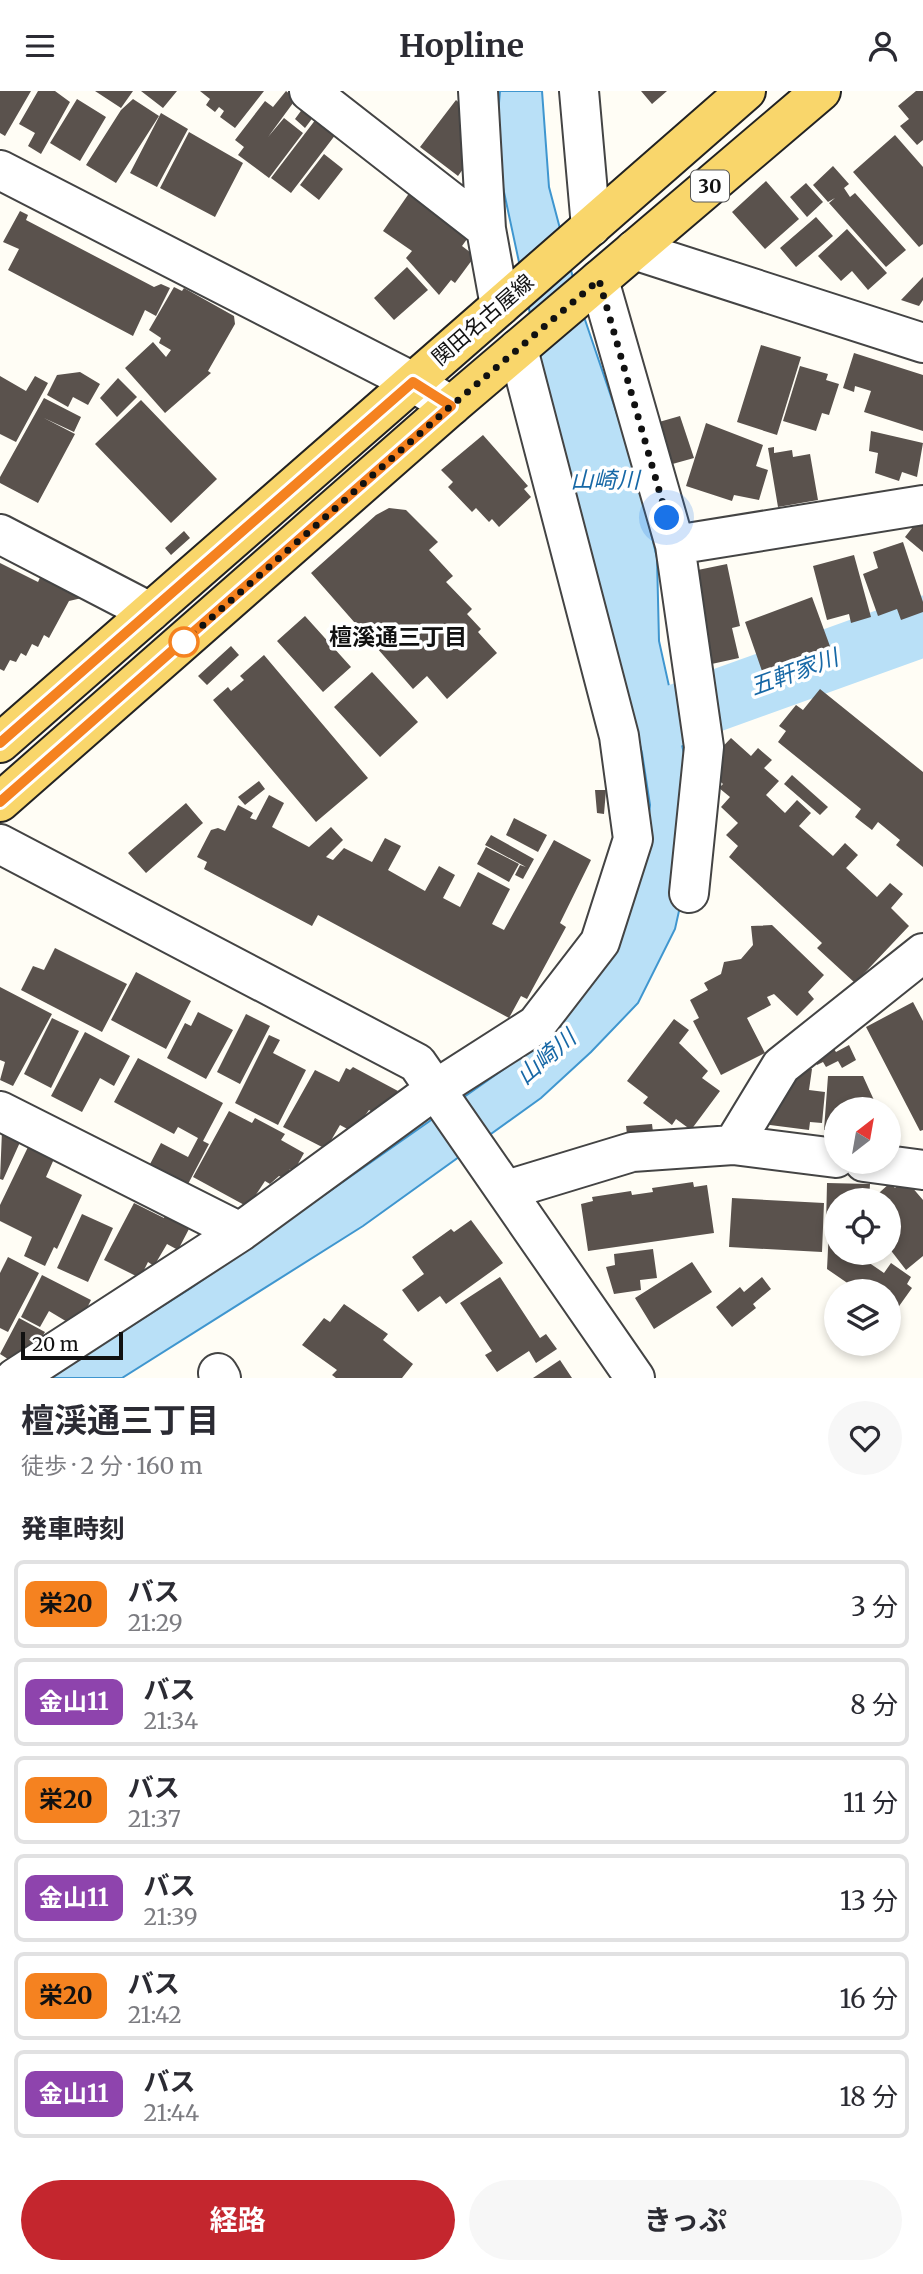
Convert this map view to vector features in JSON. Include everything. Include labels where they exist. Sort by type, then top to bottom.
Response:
[{"type":"main road","name":"関田名古屋線","points":[[0,743],[746,91]]},
{"type":"main road","name":"関田名古屋線","points":[[0,802],[451,406],[821,91]]},
{"type":"street","points":[[309,91],[486,229]]},
{"type":"street","points":[[478,91],[486,229],[500,306]]},
{"type":"street","points":[[579,91],[587,230]]},
{"type":"street","points":[[0,170],[413,382],[451,406]]},
{"type":"street","points":[[634,250],[923,343]]},
{"type":"street","points":[[599,280],[675,545],[704,747],[689,893]]},
{"type":"street","points":[[15,1378],[240,1232],[536,1025],[600,942],[633,839],[619,736],[518,349]]},
{"type":"street","points":[[675,545],[923,505]]},
{"type":"street","points":[[0,534],[150,612]]},
{"type":"street","points":[[0,844],[417,1063],[498,1176],[635,1378]]},
{"type":"street","points":[[733,1145],[780,1066],[923,953]]},
{"type":"street","points":[[0,1111],[240,1232]]},
{"type":"street","points":[[498,1176],[632,1152],[733,1145],[824,1157]]},
{"type":"street","points":[[901,1167],[923,1170]]},
{"type":"water","name":"山崎川","points":[[500,91],[542,91],[549,187],[581,308],[635,467],[657,558],[659,641],[694,799],[689,866],[675,929],[638,1003],[591,1052],[541,1098],[363,1226],[122,1378],[49,1378],[191,1288],[504,1069],[544,1037],[643,865],[650,805],[642,753],[541,365],[495,150]]},
{"type":"building","points":[[0,91],[31,91],[5,136],[0,133]]},
{"type":"building","points":[[38,91],[55,91],[70,102],[41,154],[28,146],[35,133],[19,124]]},
{"type":"building","points":[[95,91],[133,91],[121,108]]},
{"type":"building","points":[[141,91],[177,91],[163,108]]},
{"type":"building","points":[[200,91],[264,91],[235,128],[220,117],[224,111],[219,107],[215,112],[206,105],[210,99]]},
{"type":"building","points":[[286,91],[296,99],[268,137],[284,118],[303,133],[269,178],[238,155],[244,147],[235,140],[265,101],[273,107]]},
{"type":"building","points":[[641,91],[667,91],[652,104]]},
{"type":"building","points":[[916,91],[923,91],[923,140],[917,145],[900,126],[909,119],[898,106]]},
{"type":"building","points":[[77,99],[106,117],[80,161],[50,143]]},
{"type":"building","points":[[133,99],[159,116],[116,183],[86,165],[121,110]]},
{"type":"building","points":[[456,100],[465,108],[468,162],[458,176],[420,147]]},
{"type":"building","points":[[306,104],[317,112],[305,128],[295,119]]},
{"type":"building","points":[[161,113],[188,129],[157,187],[130,173]]},
{"type":"building","points":[[316,119],[336,134],[291,193],[271,178]]},
{"type":"building","points":[[189,132],[243,163],[215,217],[160,188]]},
{"type":"building","points":[[895,135],[923,167],[923,244],[919,247],[853,172]]},
{"type":"building","points":[[324,154],[343,169],[319,200],[300,185]]},
{"type":"building","points":[[833,166],[849,184],[844,188],[850,197],[855,193],[906,250],[886,267],[829,203],[835,198],[828,202],[813,185]]},
{"type":"building","points":[[766,181],[799,219],[765,249],[732,212]]},
{"type":"building","points":[[806,183],[823,202],[807,217],[790,197]]},
{"type":"building","points":[[412,189],[470,235],[462,246],[475,256],[455,283],[451,280],[439,295],[406,258],[412,251],[383,231]]},
{"type":"building","points":[[20,211],[28,215],[26,220],[154,287],[161,284],[170,288],[156,316],[145,310],[133,336],[8,270],[19,249],[3,242]]},
{"type":"building","points":[[816,217],[833,236],[796,267],[780,248]]},
{"type":"building","points":[[847,229],[887,273],[868,290],[852,271],[841,281],[818,256]]},
{"type":"building","points":[[407,267],[428,290],[394,320],[374,298]]},
{"type":"building","points":[[923,277],[923,300],[919,306],[901,300]]},
{"type":"building","points":[[174,287],[182,291],[184,288],[234,316],[235,324],[208,371],[211,373],[165,413],[125,368],[153,342],[166,357],[171,350],[159,343],[161,338],[149,330]]},
{"type":"building","points":[[761,345],[801,357],[777,435],[737,422]]},
{"type":"building","points":[[854,353],[923,375],[923,431],[864,412],[871,391],[855,386],[854,392],[843,388]]},
{"type":"building","points":[[800,366],[828,374],[826,380],[839,384],[829,415],[822,413],[816,431],[783,421]]},
{"type":"building","points":[[80,372],[100,384],[88,405],[73,397],[68,407],[47,395],[57,375]]},
{"type":"building","points":[[0,376],[26,391],[35,376],[48,383],[16,442],[0,434]]},
{"type":"building","points":[[118,378],[137,397],[117,417],[100,398]]},
{"type":"building","points":[[44,398],[81,417],[74,432],[44,418],[75,434],[38,503],[0,483],[0,477]]},
{"type":"building","points":[[141,400],[217,479],[171,523],[95,444]]},
{"type":"building","points":[[680,416],[694,458],[658,468],[645,426]]},
{"type":"building","points":[[706,423],[763,445],[756,466],[768,470],[759,500],[734,495],[732,501],[686,486]]},
{"type":"building","points":[[871,431],[923,443],[917,477],[902,472],[899,481],[875,473],[878,453],[869,451]]},
{"type":"building","points":[[483,435],[528,486],[524,489],[531,497],[499,527],[492,519],[489,522],[476,508],[472,512],[448,487],[453,482],[441,470]]},
{"type":"building","points":[[774,447],[774,453],[792,450],[793,457],[810,454],[818,500],[778,507],[768,448]]},
{"type":"building","points":[[389,508],[406,510],[438,542],[429,550],[453,576],[446,582],[472,609],[467,614],[481,629],[478,632],[497,653],[447,699],[427,676],[413,689],[311,573],[376,515]]},
{"type":"building","points":[[920,518],[923,520],[923,552],[905,537]]},
{"type":"building","points":[[184,531],[190,538],[171,555],[165,548]]},
{"type":"building","points":[[903,542],[923,602],[923,612],[901,620],[897,609],[878,616],[863,574],[878,568],[873,552]]},
{"type":"building","points":[[854,555],[871,617],[851,623],[849,614],[827,620],[813,566]]},
{"type":"building","points":[[0,563],[38,582],[45,567],[95,595],[69,601],[49,638],[44,635],[38,647],[32,644],[26,656],[21,653],[16,662],[10,660],[4,671],[0,669]]},
{"type":"building","points":[[727,564],[740,626],[732,628],[739,658],[707,665],[688,572]]},
{"type":"building","points":[[812,597],[831,649],[763,674],[745,622]]},
{"type":"building","points":[[305,616],[351,667],[323,692],[277,641]]},
{"type":"building","points":[[231,646],[239,655],[207,685],[198,676]]},
{"type":"building","points":[[264,655],[368,778],[316,822],[213,700],[228,687],[231,691],[244,680],[240,676]]},
{"type":"building","points":[[372,672],[418,722],[380,757],[334,707]]},
{"type":"building","points":[[820,689],[923,772],[923,867],[896,845],[900,840],[878,822],[872,830],[855,817],[861,809],[778,742],[786,731],[779,726],[796,705],[803,710]]},
{"type":"building","points":[[731,738],[751,756],[758,748],[772,760],[764,768],[779,781],[766,795],[785,813],[797,800],[811,813],[799,826],[833,856],[845,843],[858,855],[846,868],[877,897],[890,883],[903,894],[891,908],[909,926],[855,983],[817,948],[822,943],[729,857],[738,846],[726,835],[738,823],[721,807],[730,797],[719,788],[723,784],[713,775],[712,758]]},
{"type":"building","points":[[792,775],[828,807],[820,815],[784,784]]},
{"type":"building","points":[[259,781],[265,789],[245,805],[238,797]]},
{"type":"building","points":[[595,790],[606,790],[604,814],[597,813]]},
{"type":"building","points":[[269,795],[284,803],[272,827],[309,847],[331,827],[343,840],[326,857],[333,860],[344,848],[372,862],[385,838],[401,846],[388,870],[425,891],[439,866],[455,875],[443,898],[460,907],[478,872],[510,889],[492,924],[504,930],[554,840],[591,860],[560,923],[566,927],[527,999],[521,996],[509,1018],[318,915],[312,926],[204,869],[207,862],[197,857],[211,830],[218,828],[225,831],[238,805],[253,813],[250,818],[256,820]]},
{"type":"building","points":[[186,803],[203,823],[146,873],[128,853]]},
{"type":"building","points":[[514,818],[547,835],[538,852],[506,835]]},
{"type":"building","points":[[491,835],[534,859],[523,879],[515,875],[520,865],[526,867],[485,845]]},
{"type":"building","points":[[486,847],[519,864],[509,882],[477,864]]},
{"type":"building","points":[[772,925],[824,975],[808,992],[814,999],[797,1016],[774,994],[767,997],[771,1005],[747,1018],[765,1053],[721,1075],[693,1021],[699,1018],[690,1000],[708,990],[704,983],[721,974],[724,962],[741,959],[753,945],[751,926]]},
{"type":"building","points":[[55,948],[127,984],[102,1032],[21,990],[33,966],[44,970]]},
{"type":"building","points":[[136,972],[191,1001],[166,1049],[111,1020]]},
{"type":"building","points":[[0,987],[52,1014],[13,1086],[0,1080],[5,1062],[0,1060]]},
{"type":"building","points":[[913,1002],[923,1021],[923,1130],[920,1131],[866,1027]]},
{"type":"building","points":[[198,1012],[233,1030],[206,1079],[167,1058],[185,1023],[191,1026]]},
{"type":"building","points":[[246,1014],[270,1026],[240,1084],[217,1072]]},
{"type":"building","points":[[52,1018],[79,1031],[51,1088],[24,1074]]},
{"type":"building","points":[[674,1019],[689,1030],[679,1043],[708,1071],[702,1078],[720,1091],[691,1130],[676,1119],[672,1125],[643,1103],[648,1097],[627,1081]]},
{"type":"building","points":[[85,1032],[130,1056],[114,1086],[100,1078],[82,1112],[51,1096]]},
{"type":"building","points":[[269,1035],[280,1040],[273,1053],[306,1070],[278,1125],[235,1103]]},
{"type":"building","points":[[849,1045],[856,1060],[842,1068],[838,1061],[826,1067],[823,1062],[817,1065],[812,1053],[832,1046],[836,1052]]},
{"type":"building","points":[[138,1058],[223,1103],[203,1141],[209,1144],[187,1186],[149,1166],[161,1143],[188,1157],[198,1138],[178,1127],[174,1134],[114,1102]]},
{"type":"building","points":[[353,1067],[398,1091],[391,1103],[386,1101],[378,1115],[369,1110],[353,1132],[340,1125],[326,1149],[283,1127],[315,1070],[339,1082],[346,1068],[350,1070]]},
{"type":"building","points":[[794,1067],[812,1069],[809,1090],[825,1092],[822,1123],[810,1122],[809,1130],[770,1125],[763,1120]]},
{"type":"building","points":[[828,1076],[863,1076],[873,1097],[826,1097]]},
{"type":"building","points":[[229,1111],[252,1123],[255,1118],[285,1134],[281,1140],[304,1153],[294,1171],[290,1169],[285,1179],[279,1176],[270,1184],[265,1181],[248,1207],[193,1177]]},
{"type":"building","points":[[652,1124],[653,1132],[627,1134],[626,1126]]},
{"type":"building","points":[[2,1131],[21,1140],[3,1180],[0,1179]]},
{"type":"building","points":[[28,1147],[54,1159],[46,1177],[82,1195],[57,1249],[54,1247],[45,1266],[24,1256],[32,1237],[0,1221],[0,1205]]},
{"type":"building","points":[[905,1179],[923,1200],[923,1256],[906,1270],[901,1264],[901,1188],[895,1188]]},
{"type":"building","points":[[693,1182],[694,1187],[707,1185],[714,1233],[588,1251],[581,1204],[593,1201],[592,1197],[631,1191],[632,1195],[653,1192],[652,1188]]},
{"type":"building","points":[[827,1183],[870,1184],[870,1188],[827,1188]]},
{"type":"building","points":[[732,1198],[824,1203],[822,1252],[729,1247]]},
{"type":"building","points":[[134,1203],[164,1218],[165,1214],[190,1227],[178,1250],[167,1244],[154,1266],[148,1262],[140,1278],[104,1260]]},
{"type":"building","points":[[82,1214],[113,1228],[88,1282],[57,1268]]},
{"type":"building","points":[[471,1220],[503,1263],[446,1304],[440,1296],[418,1312],[402,1290],[424,1274],[412,1257],[451,1229],[454,1232]]},
{"type":"building","points":[[653,1249],[657,1278],[640,1280],[641,1290],[614,1294],[606,1267],[615,1265],[614,1254]]},
{"type":"building","points":[[8,1257],[39,1273],[8,1332],[0,1328],[0,1273]]},
{"type":"building","points":[[692,1262],[712,1292],[654,1329],[635,1298]]},
{"type":"building","points":[[827,1265],[872,1265],[884,1273],[890,1265],[894,1265],[911,1277],[907,1284],[912,1288],[901,1303],[901,1279],[842,1279],[827,1269]]},
{"type":"building","points":[[42,1275],[91,1300],[85,1312],[69,1323],[49,1311],[40,1327],[21,1317]]},
{"type":"building","points":[[500,1277],[540,1338],[546,1334],[557,1349],[536,1363],[529,1351],[497,1372],[485,1355],[492,1351],[460,1303]]},
{"type":"building","points":[[762,1277],[771,1289],[753,1304],[756,1308],[732,1327],[716,1307],[740,1287],[744,1292]]},
{"type":"building","points":[[344,1304],[388,1334],[383,1340],[413,1364],[402,1378],[336,1378],[332,1375],[337,1370],[302,1345],[324,1318],[330,1322]]},
{"type":"building","points":[[19,1318],[45,1332],[38,1344],[11,1361],[0,1354]]},
{"type":"building","points":[[560,1360],[572,1378],[533,1378]]},
{"type":"waterway","name":"五軒家川","points":[[665,719],[923,626]]},
{"type":"bus line","name":"栄20","points":[[0,743],[413,382],[451,406],[0,802]]},
{"type":"district","name":"檀溪通三丁目","points":[[398,637]]},
{"type":"route","points":[[184,642],[451,406],[599,280],[667,518]]}]
